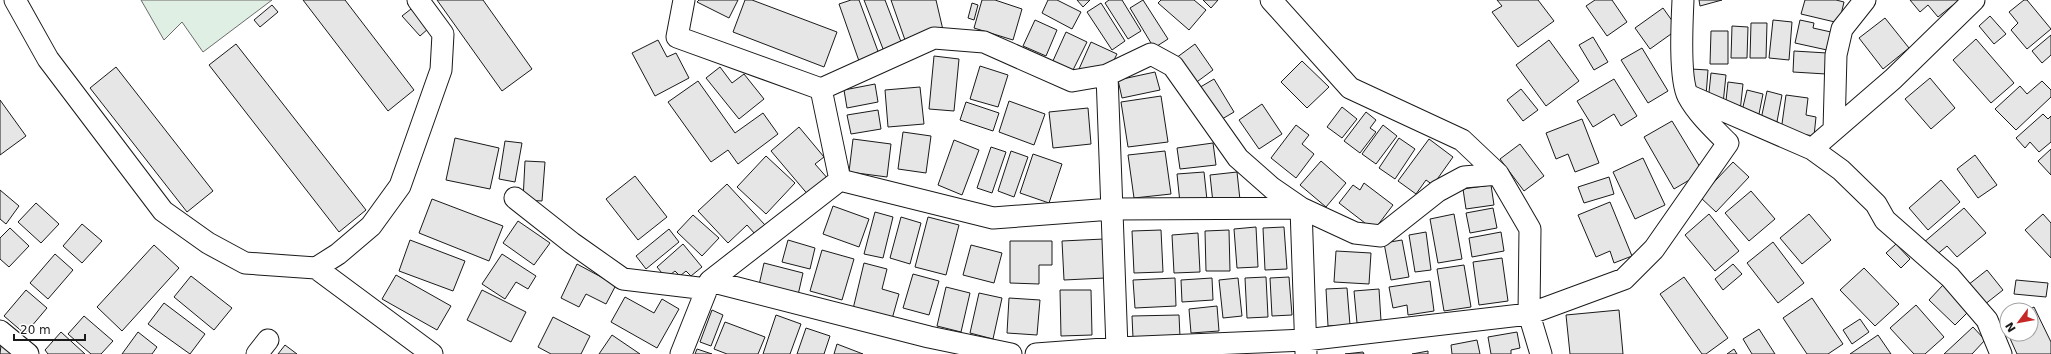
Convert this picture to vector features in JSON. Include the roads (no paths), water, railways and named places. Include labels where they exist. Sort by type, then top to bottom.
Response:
[{"type":"street","points":[[15,0],[48,59],[163,211],[208,243],[245,263],[316,268],[432,354]]},
{"type":"street","points":[[316,268],[338,254],[371,226],[400,186],[441,70],[443,34],[418,0]]},
{"type":"street","points":[[684,0],[677,37],[821,88],[934,38],[984,42],[1072,81],[1107,75],[1152,54],[1173,66],[1238,158],[1272,188],[1301,208],[1355,233],[1381,236],[1438,191],[1464,177],[1498,174]]},
{"type":"street","points":[[1271,0],[1350,88],[1462,140],[1498,174],[1530,229],[1529,314],[1541,354]]},
{"type":"street","points":[[1036,354],[1117,348],[1306,347],[1529,314],[1624,279],[1654,249],[1728,143],[1712,127],[1688,95],[1684,84],[1682,35],[1683,0]]},
{"type":"street","points":[[1834,130],[1836,55],[1842,29],[1865,0]]},
{"type":"street","points":[[1812,149],[1894,79],[1974,0]]},
{"type":"street","points":[[1107,75],[1117,348]]},
{"type":"street","points":[[821,88],[840,180]]},
{"type":"street","points":[[1688,95],[1812,149],[1841,170],[1876,204],[1885,220],[1950,276],[1987,320],[2001,354]]},
{"type":"street","points":[[840,180],[993,218],[1112,209],[1301,208]]},
{"type":"street","points":[[681,354],[708,285],[840,180]]},
{"type":"street","points":[[515,198],[572,243],[623,279],[708,285],[929,337],[1011,354]]},
{"type":"street","points":[[1301,208],[1306,347]]},
{"type":"street","points":[[0,331],[28,354]]}]
